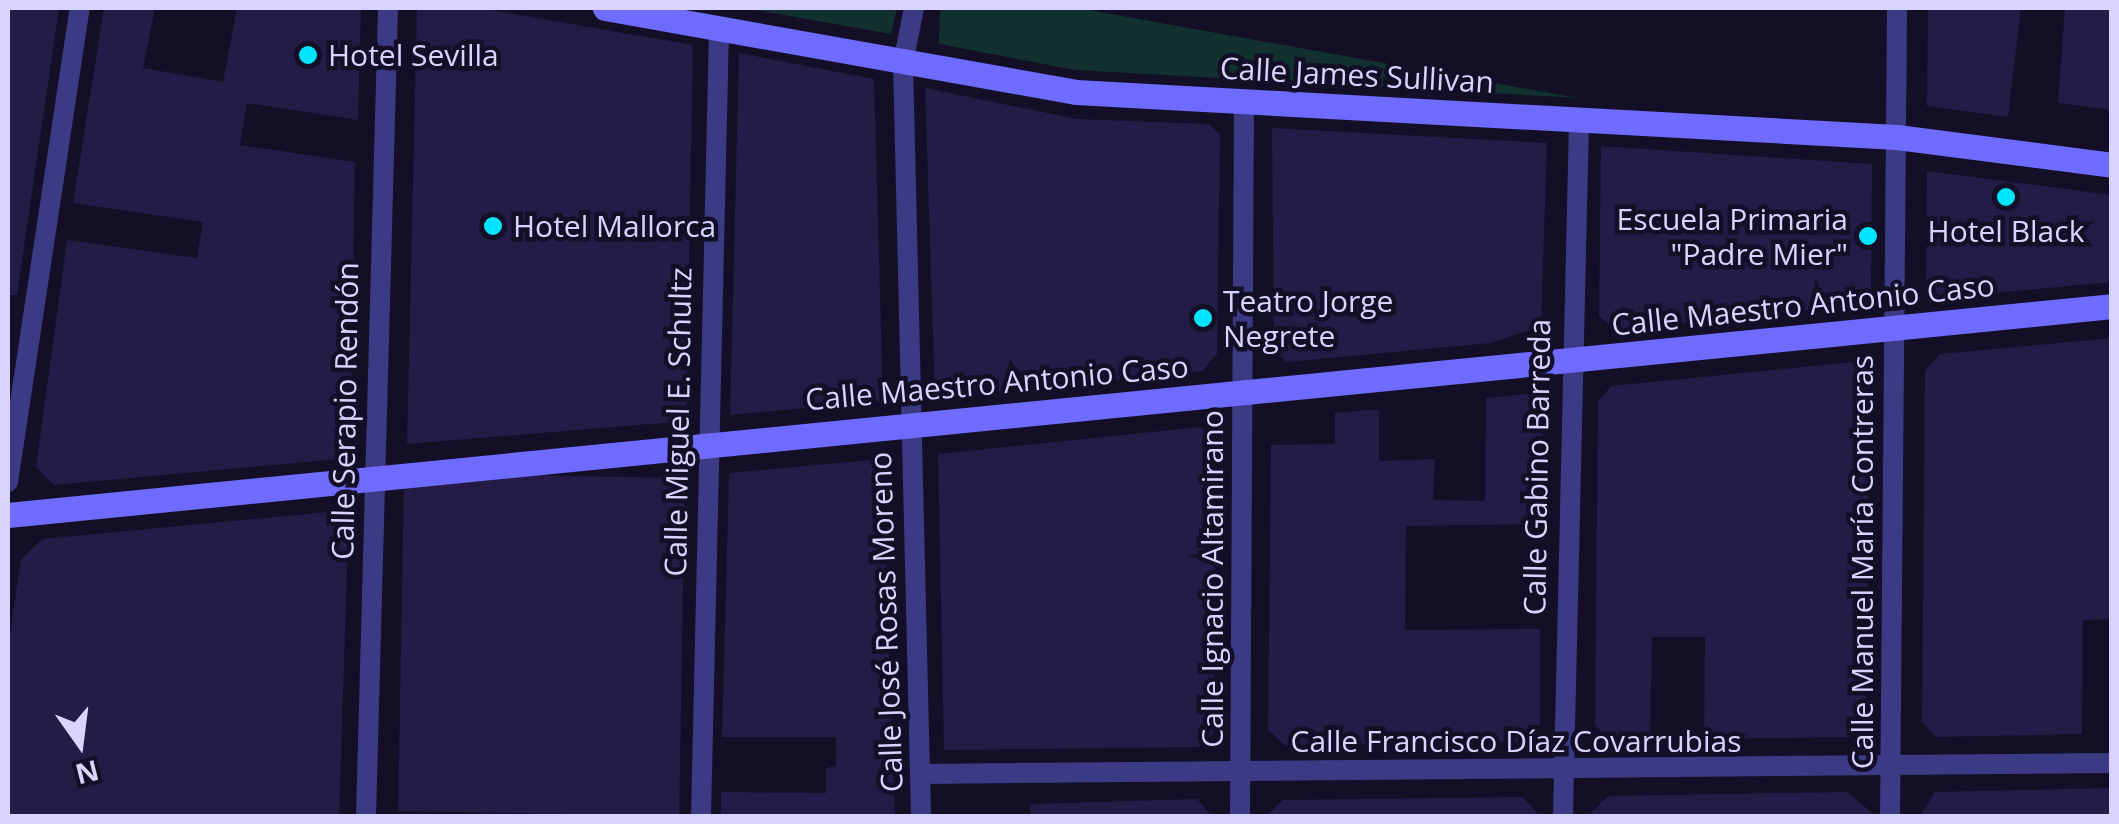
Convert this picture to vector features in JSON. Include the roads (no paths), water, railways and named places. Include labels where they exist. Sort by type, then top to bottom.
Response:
[{"type":"main road","name":"Calle James Sullivan","points":[[605,8],[1076,92],[1897,137],[2112,165]]},
{"type":"main road","name":"Calle Maestro Antonio Caso","points":[[8,515],[374,473],[1893,331],[2112,306]]},
{"type":"street","points":[[8,482],[80,8]]},
{"type":"street","name":"Calle Serapio Rendón","points":[[366,816],[388,8]]},
{"type":"street","name":"Calle José Rosas Moreno","points":[[914,8],[904,63],[921,816]]},
{"type":"street","name":"Calle Manuel María Contreras","points":[[1890,816],[1897,8]]},
{"type":"street","name":"Calle Miguel E. Schultz","points":[[702,816],[706,441],[719,30]]},
{"type":"street","name":"Calle Ignacio Altamirano","points":[[1240,816],[1244,102]]},
{"type":"street","name":"Calle Gabino Barreda","points":[[1563,816],[1568,360],[1578,119]]},
{"type":"street","name":"Calle Francisco Díaz Covarrubias","points":[[920,774],[1563,772],[2112,762]]},
{"type":"place","name":"Hotel Sevilla","points":[[308,55]]},
{"type":"place","name":"Hotel Black","points":[[2006,197]]},
{"type":"place","name":"Hotel Mallorca","points":[[493,226]]},
{"type":"place","name":"Escuela Primaria \"Padre Mier\"","points":[[1868,236]]},
{"type":"place","name":"Teatro Jorge Negrete","points":[[1203,318]]}]
